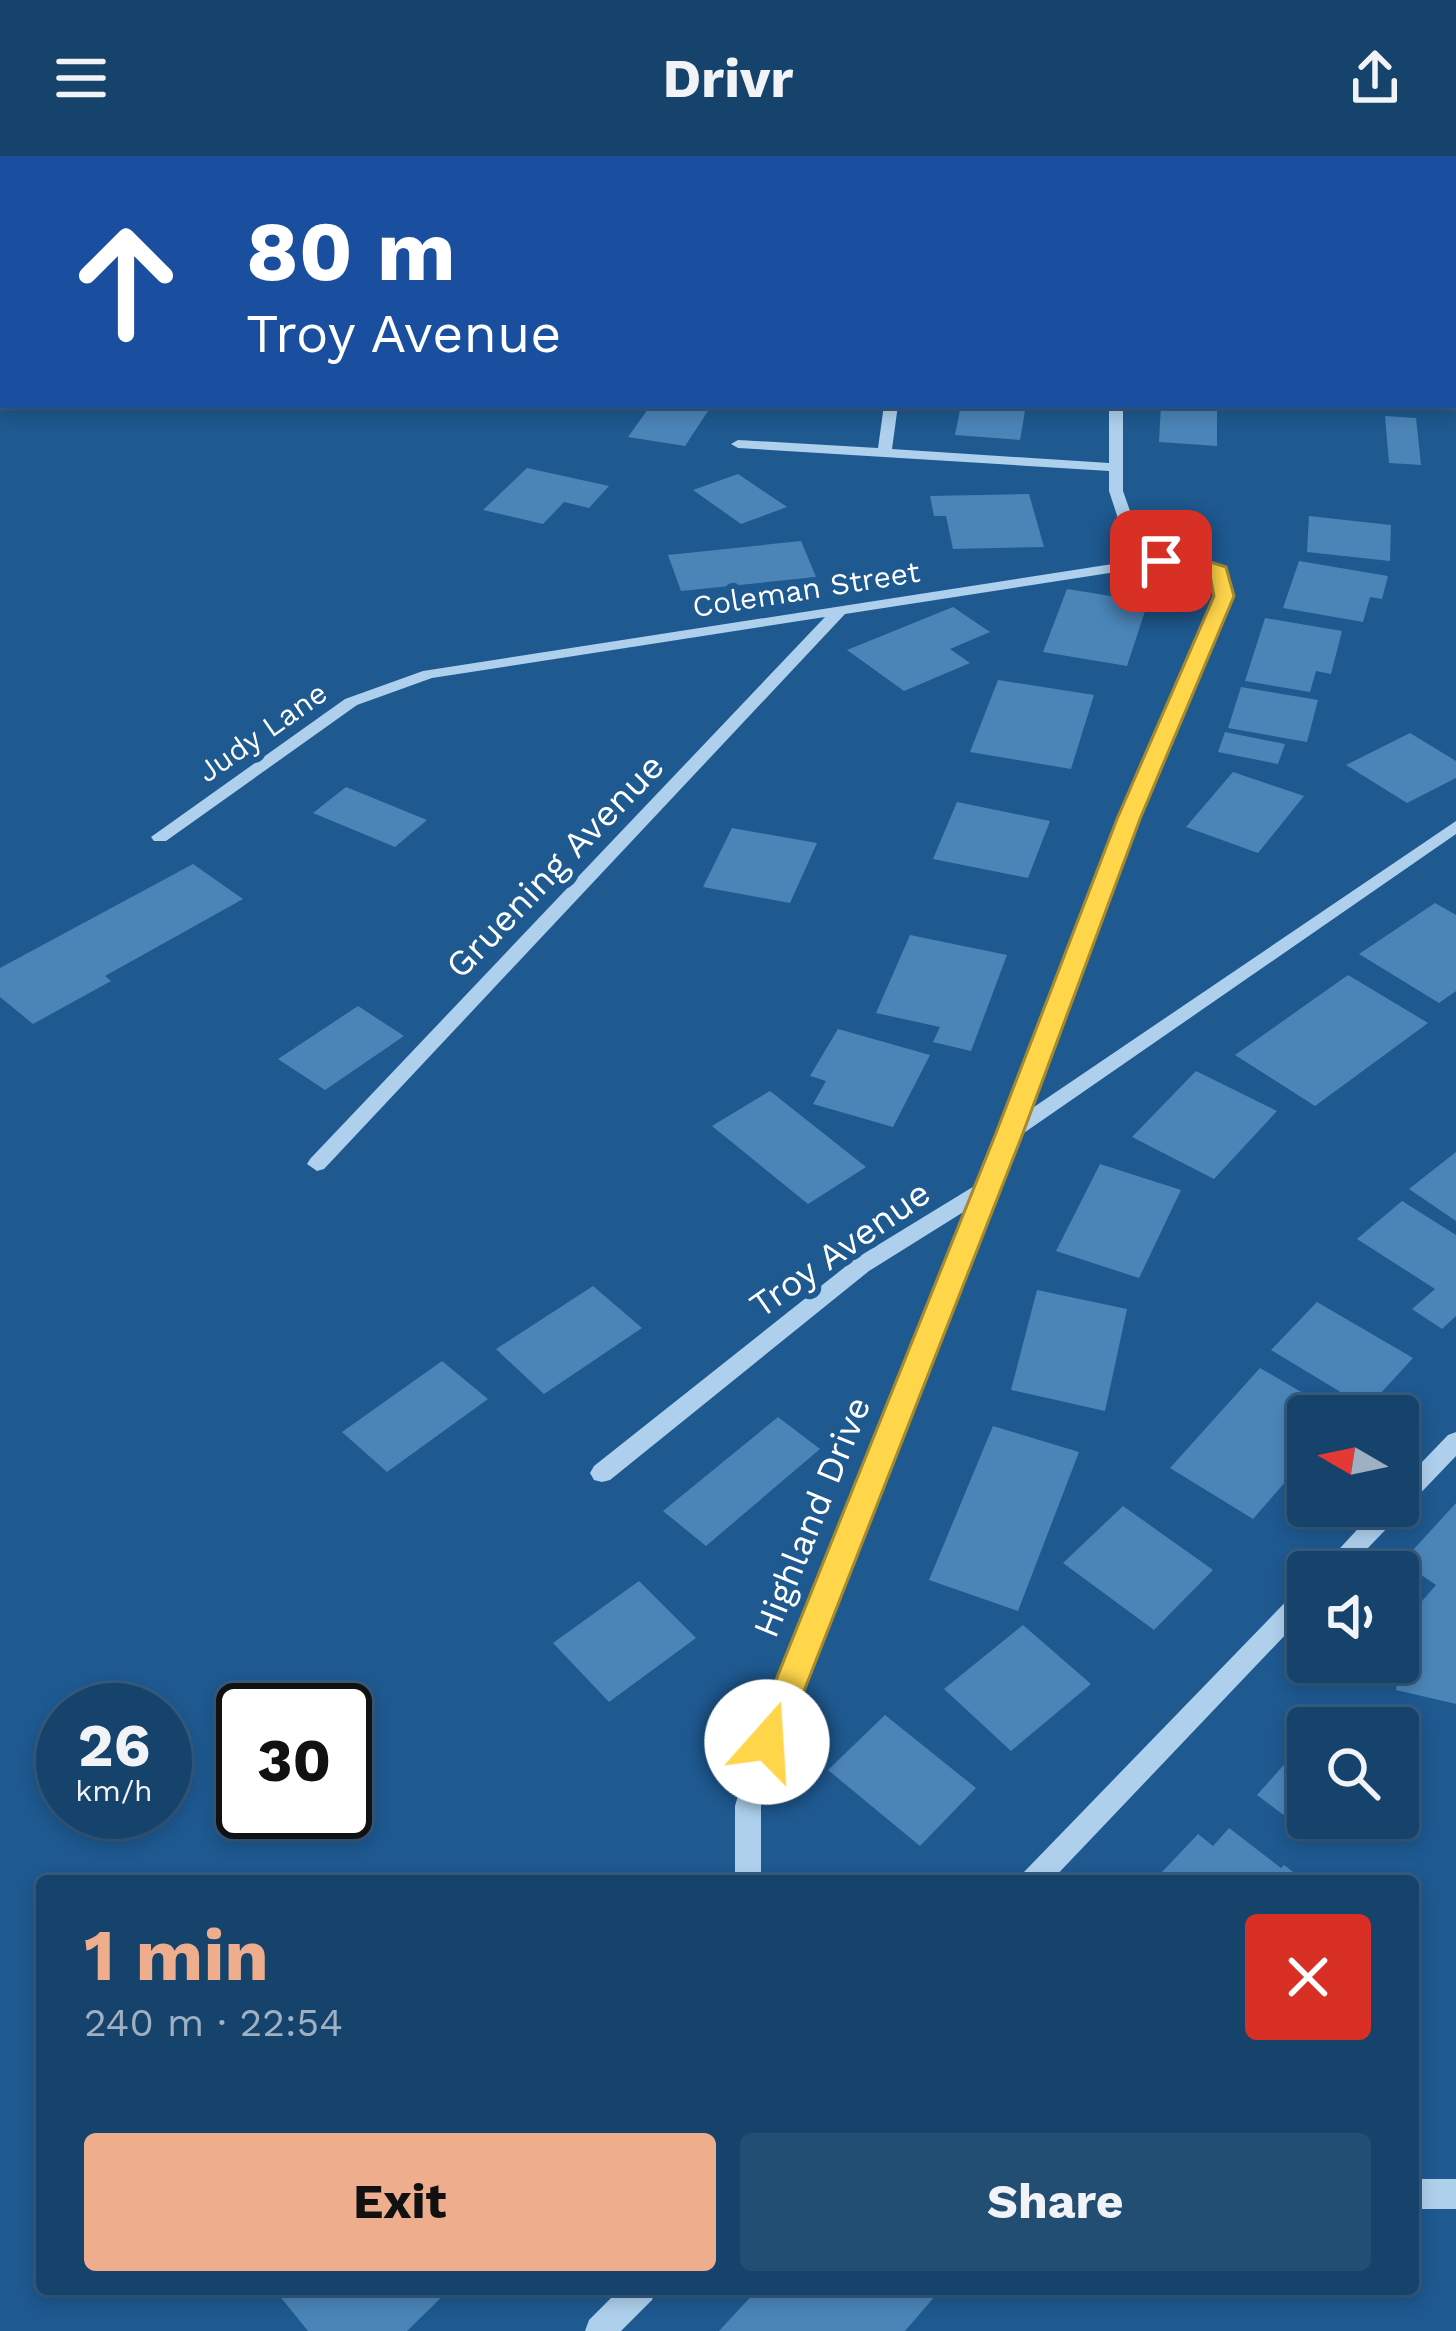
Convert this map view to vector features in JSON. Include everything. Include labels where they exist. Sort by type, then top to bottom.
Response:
[{"type":"street","points":[[886,450],[891,408]]},
{"type":"street","points":[[1116,408],[1116,491],[1141,565]]},
{"type":"street","points":[[738,444],[1113,467]]},
{"type":"street","name":"Coleman Street","points":[[400,682],[451,668],[1141,565],[1192,562],[1220,572],[1224,596],[1129,819],[1010,1133]]},
{"type":"street","name":"Gruening Avenue","points":[[317,1164],[839,612]]},
{"type":"street","name":"Judy Lane","points":[[160,837],[351,702],[400,682]]},
{"type":"street","points":[[1010,1133],[1456,826]]},
{"type":"street","name":"Troy Avenue","points":[[602,1473],[862,1264],[984,1190],[1010,1133]]},
{"type":"street","name":"Highland Drive","points":[[748,1875],[748,1806],[776,1710],[984,1190]]},
{"type":"street","points":[[1419,1480],[1456,1441]]},
{"type":"street","points":[[1350,1551],[1374,1527]]},
{"type":"street","points":[[1040,1875],[1287,1617]]},
{"type":"street","points":[[1419,2194],[1456,2194]]},
{"type":"street","points":[[600,2331],[635,2295]]},
{"type":"building","points":[[649,408],[710,408],[685,446],[628,437]]},
{"type":"building","points":[[960,408],[1025,408],[1020,440],[955,435]]},
{"type":"building","points":[[1161,408],[1217,408],[1217,446],[1159,442]]},
{"type":"building","points":[[1385,416],[1416,418],[1421,465],[1389,463]]},
{"type":"building","points":[[527,468],[609,486],[589,508],[564,502],[543,524],[483,510]]},
{"type":"building","points":[[738,474],[787,507],[741,524],[693,490]]},
{"type":"building","points":[[1029,494],[1044,547],[953,549],[946,516],[934,516],[930,496]]},
{"type":"building","points":[[1309,516],[1391,525],[1390,561],[1307,552]]},
{"type":"building","points":[[801,541],[816,577],[681,591],[668,555]]},
{"type":"building","points":[[1299,561],[1388,576],[1382,599],[1370,597],[1363,622],[1283,608]]},
{"type":"building","points":[[1067,589],[1148,602],[1127,666],[1043,652]]},
{"type":"building","points":[[953,607],[990,632],[950,649],[970,663],[904,691],[847,650]]},
{"type":"building","points":[[1265,618],[1342,631],[1331,674],[1316,671],[1310,692],[1245,681]]},
{"type":"building","points":[[998,680],[1094,695],[1071,769],[970,752]]},
{"type":"building","points":[[1241,687],[1318,700],[1307,742],[1228,728]]},
{"type":"building","points":[[1225,732],[1285,744],[1278,764],[1218,752]]},
{"type":"building","points":[[1410,733],[1456,761],[1456,778],[1407,803],[1346,765]]},
{"type":"building","points":[[1233,772],[1304,796],[1258,853],[1186,827]]},
{"type":"building","points":[[346,787],[427,820],[395,847],[313,813]]},
{"type":"building","points":[[957,802],[1050,821],[1028,878],[933,859]]},
{"type":"building","points":[[732,828],[817,843],[790,903],[703,887]]},
{"type":"building","points":[[193,864],[243,899],[105,976],[111,981],[33,1024],[0,997],[0,968]]},
{"type":"building","points":[[1435,903],[1456,915],[1456,991],[1439,1003],[1359,954]]},
{"type":"building","points":[[910,935],[1007,955],[971,1051],[933,1042],[940,1027],[876,1013]]},
{"type":"building","points":[[1348,975],[1428,1023],[1315,1106],[1235,1055]]},
{"type":"building","points":[[358,1006],[404,1036],[325,1090],[278,1059]]},
{"type":"building","points":[[838,1029],[930,1055],[893,1127],[813,1104],[826,1081],[810,1076]]},
{"type":"building","points":[[1196,1071],[1277,1111],[1214,1179],[1132,1137]]},
{"type":"building","points":[[770,1091],[866,1167],[808,1204],[712,1126]]},
{"type":"building","points":[[1456,1152],[1456,1221],[1409,1189]]},
{"type":"building","points":[[1100,1164],[1181,1190],[1139,1278],[1056,1251]]},
{"type":"building","points":[[1402,1201],[1456,1235],[1456,1316],[1442,1329],[1412,1309],[1435,1289],[1357,1239]]},
{"type":"building","points":[[593,1286],[642,1328],[544,1394],[496,1349]]},
{"type":"building","points":[[1037,1290],[1127,1309],[1105,1411],[1011,1390]]},
{"type":"building","points":[[1317,1302],[1413,1358],[1379,1395],[1345,1395],[1271,1350]]},
{"type":"building","points":[[442,1361],[488,1399],[387,1472],[342,1432]]},
{"type":"building","points":[[1260,1368],[1306,1395],[1287,1395],[1287,1480],[1253,1519],[1170,1468]]},
{"type":"building","points":[[778,1417],[820,1449],[706,1546],[663,1511]]},
{"type":"building","points":[[993,1426],[1079,1452],[1018,1611],[929,1580]]},
{"type":"building","points":[[1456,1503],[1456,1704],[1396,1690],[1397,1683],[1419,1683],[1419,1604],[1436,1585],[1419,1574],[1419,1551],[1412,1551]]},
{"type":"building","points":[[1123,1506],[1213,1570],[1154,1630],[1063,1563]]},
{"type":"building","points":[[639,1581],[696,1638],[609,1702],[553,1643]]},
{"type":"building","points":[[1023,1625],[1091,1684],[1011,1751],[944,1689]]},
{"type":"building","points":[[885,1715],[976,1788],[920,1846],[828,1770]]},
{"type":"building","points":[[1287,1761],[1287,1818],[1257,1795]]},
{"type":"building","points":[[1229,1828],[1297,1875],[1162,1872],[1198,1834],[1213,1846]]},
{"type":"building","points":[[279,2295],[444,2295],[407,2331],[308,2331]]},
{"type":"building","points":[[752,2295],[936,2295],[905,2331],[719,2331]]},
{"type":"route","points":[[767,1742],[1010,1133],[1129,819],[1224,596],[1220,572],[1192,562],[1161,561]]}]
